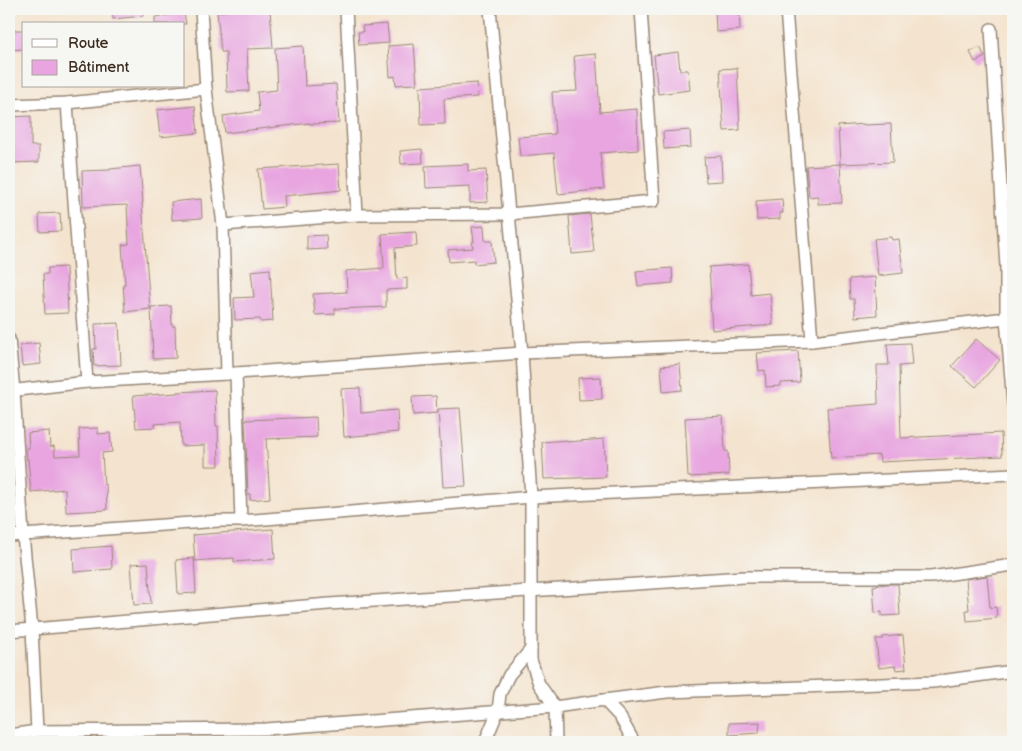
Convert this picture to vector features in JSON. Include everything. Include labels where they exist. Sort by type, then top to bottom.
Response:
[{"type":"street","points":[[201,9],[206,90],[223,225],[241,520]]},
{"type":"street","points":[[346,9],[357,215]]},
{"type":"street","points":[[490,9],[522,353],[531,497],[531,660],[539,684],[555,707],[556,742]]},
{"type":"street","points":[[223,225],[357,215],[509,214],[654,201],[641,9]]},
{"type":"street","points":[[786,9],[812,341]]},
{"type":"street","points":[[991,29],[1010,320],[1013,404]]},
{"type":"street","points":[[9,105],[67,103],[206,90]]},
{"type":"street","points":[[67,103],[87,382]]},
{"type":"street","points":[[1006,266],[1013,252]]},
{"type":"street","points":[[11,391],[87,382],[522,353],[812,341],[1010,320]]},
{"type":"street","points":[[9,339],[11,391],[32,629],[36,730]]},
{"type":"street","points":[[9,536],[531,497],[1013,474]]},
{"type":"street","points":[[9,631],[319,605],[531,590],[744,577],[931,577],[1013,565]]},
{"type":"street","points":[[485,742],[498,711],[500,694],[509,675],[531,649]]},
{"type":"street","points":[[9,734],[36,730],[266,729],[555,707],[667,692],[933,682],[1013,671]]},
{"type":"street","points":[[604,700],[620,717],[634,742]]},
{"type":"building","points":[[112,9],[143,9],[143,16],[113,19]]},
{"type":"building","points":[[235,9],[270,9],[273,48],[247,49],[249,91],[227,92],[226,52],[221,52],[217,12]]},
{"type":"building","points":[[715,9],[739,9],[740,30],[716,32]]},
{"type":"building","points":[[184,13],[186,24],[185,22],[155,22],[155,17]]},
{"type":"building","points":[[387,24],[389,43],[359,45],[358,32],[363,32],[362,26]]},
{"type":"building","points":[[9,30],[22,30],[22,49],[9,50]]},
{"type":"building","points":[[414,44],[417,84],[396,85],[395,76],[390,77],[388,46]]},
{"type":"building","points":[[303,46],[305,86],[336,84],[339,123],[310,123],[225,133],[223,116],[259,111],[257,92],[277,90],[275,48]]},
{"type":"building","points":[[980,47],[985,57],[975,62],[970,52]]},
{"type":"building","points":[[678,52],[680,70],[688,70],[690,90],[658,94],[654,55]]},
{"type":"building","points":[[596,54],[600,112],[637,109],[638,150],[600,153],[604,189],[558,194],[554,153],[520,156],[518,137],[555,134],[552,92],[577,91],[574,56]]},
{"type":"building","points":[[737,68],[740,130],[724,131],[720,69]]},
{"type":"building","points":[[477,83],[478,97],[444,99],[445,124],[421,125],[420,87]]},
{"type":"building","points":[[195,106],[198,133],[160,137],[157,110]]},
{"type":"building","points":[[31,116],[31,146],[39,146],[39,162],[9,163],[9,117]]},
{"type":"building","points":[[891,124],[893,162],[840,164],[838,126]]},
{"type":"building","points":[[690,130],[691,147],[664,149],[663,132]]},
{"type":"building","points":[[422,149],[423,163],[401,164],[400,151]]},
{"type":"building","points":[[721,156],[722,181],[706,182],[704,157]]},
{"type":"building","points":[[339,164],[341,190],[284,196],[285,207],[262,209],[258,169]]},
{"type":"building","points":[[468,164],[468,171],[486,170],[488,202],[470,203],[470,186],[426,188],[425,166]]},
{"type":"building","points":[[840,164],[842,203],[818,204],[818,196],[809,197],[806,166]]},
{"type":"building","points":[[140,166],[150,309],[125,312],[122,245],[129,244],[127,205],[83,207],[82,171]]},
{"type":"building","points":[[201,199],[202,218],[172,220],[171,202]]},
{"type":"building","points":[[782,199],[783,213],[780,213],[780,219],[757,220],[756,201]]},
{"type":"building","points":[[60,213],[61,231],[40,232],[39,214]]},
{"type":"building","points":[[590,214],[594,252],[572,254],[569,216]]},
{"type":"building","points":[[484,226],[485,241],[492,241],[494,262],[474,264],[474,260],[449,262],[448,250],[473,248],[472,227]]},
{"type":"building","points":[[416,232],[417,246],[395,248],[397,279],[407,278],[407,289],[386,290],[386,307],[335,309],[335,314],[315,315],[313,294],[347,292],[346,271],[384,268],[382,234]]},
{"type":"building","points":[[326,235],[327,249],[307,250],[307,236]]},
{"type":"building","points":[[891,237],[892,240],[899,239],[903,273],[878,276],[874,239]]},
{"type":"building","points":[[748,264],[751,295],[770,293],[773,325],[712,330],[709,267]]},
{"type":"building","points":[[66,267],[68,313],[45,314],[43,274],[48,274],[48,268]]},
{"type":"building","points":[[672,268],[673,283],[638,286],[636,271]]},
{"type":"building","points":[[270,269],[273,321],[261,322],[260,319],[235,320],[234,298],[254,297],[251,271]]},
{"type":"building","points":[[875,277],[877,315],[855,317],[854,299],[850,299],[849,279]]},
{"type":"building","points":[[171,306],[172,326],[175,326],[176,358],[153,359],[151,307]]},
{"type":"building","points":[[119,323],[121,365],[94,366],[93,349],[96,349],[95,324]]},
{"type":"building","points":[[976,339],[1000,360],[976,387],[952,366]]},
{"type":"building","points":[[39,343],[41,364],[22,366],[20,345]]},
{"type":"building","points":[[910,343],[912,365],[899,366],[901,438],[1001,433],[1002,456],[880,462],[879,455],[831,458],[827,408],[878,404],[877,365],[889,365],[887,344]]},
{"type":"building","points":[[798,351],[800,382],[781,383],[781,386],[766,387],[765,370],[759,371],[757,353]]},
{"type":"building","points":[[680,364],[682,390],[663,392],[661,366]]},
{"type":"building","points":[[601,377],[602,399],[579,400],[578,378]]},
{"type":"building","points":[[360,388],[361,413],[397,410],[398,432],[344,437],[341,389]]},
{"type":"building","points":[[215,390],[219,466],[205,466],[205,445],[181,446],[180,422],[155,424],[155,427],[136,428],[133,396]]},
{"type":"building","points":[[436,396],[437,413],[413,415],[412,397]]},
{"type":"building","points":[[460,408],[466,486],[443,487],[438,409]]},
{"type":"building","points":[[723,416],[725,451],[728,451],[729,475],[688,477],[685,418]]},
{"type":"building","points":[[316,417],[317,437],[266,439],[270,498],[250,500],[250,494],[248,494],[245,420]]},
{"type":"building","points":[[98,428],[98,434],[110,433],[112,452],[102,453],[107,510],[66,512],[65,489],[31,492],[26,449],[29,448],[28,433],[49,431],[50,447],[54,446],[55,456],[80,455],[79,429]]},
{"type":"building","points":[[604,439],[606,477],[544,479],[542,442]]},
{"type":"building","points":[[273,529],[275,559],[234,562],[234,558],[195,561],[193,535]]},
{"type":"building","points":[[111,546],[112,569],[74,572],[73,549]]},
{"type":"building","points":[[194,558],[196,593],[178,594],[176,560]]},
{"type":"building","points":[[148,563],[151,604],[134,605],[131,564]]},
{"type":"building","points":[[987,576],[990,608],[996,607],[997,618],[967,621],[966,610],[969,610],[966,579]]},
{"type":"building","points":[[898,584],[900,615],[882,616],[882,612],[875,613],[873,586]]},
{"type":"building","points":[[903,635],[906,669],[896,670],[895,666],[879,668],[876,639]]},
{"type":"building","points":[[760,722],[759,733],[729,735],[729,723]]}]
